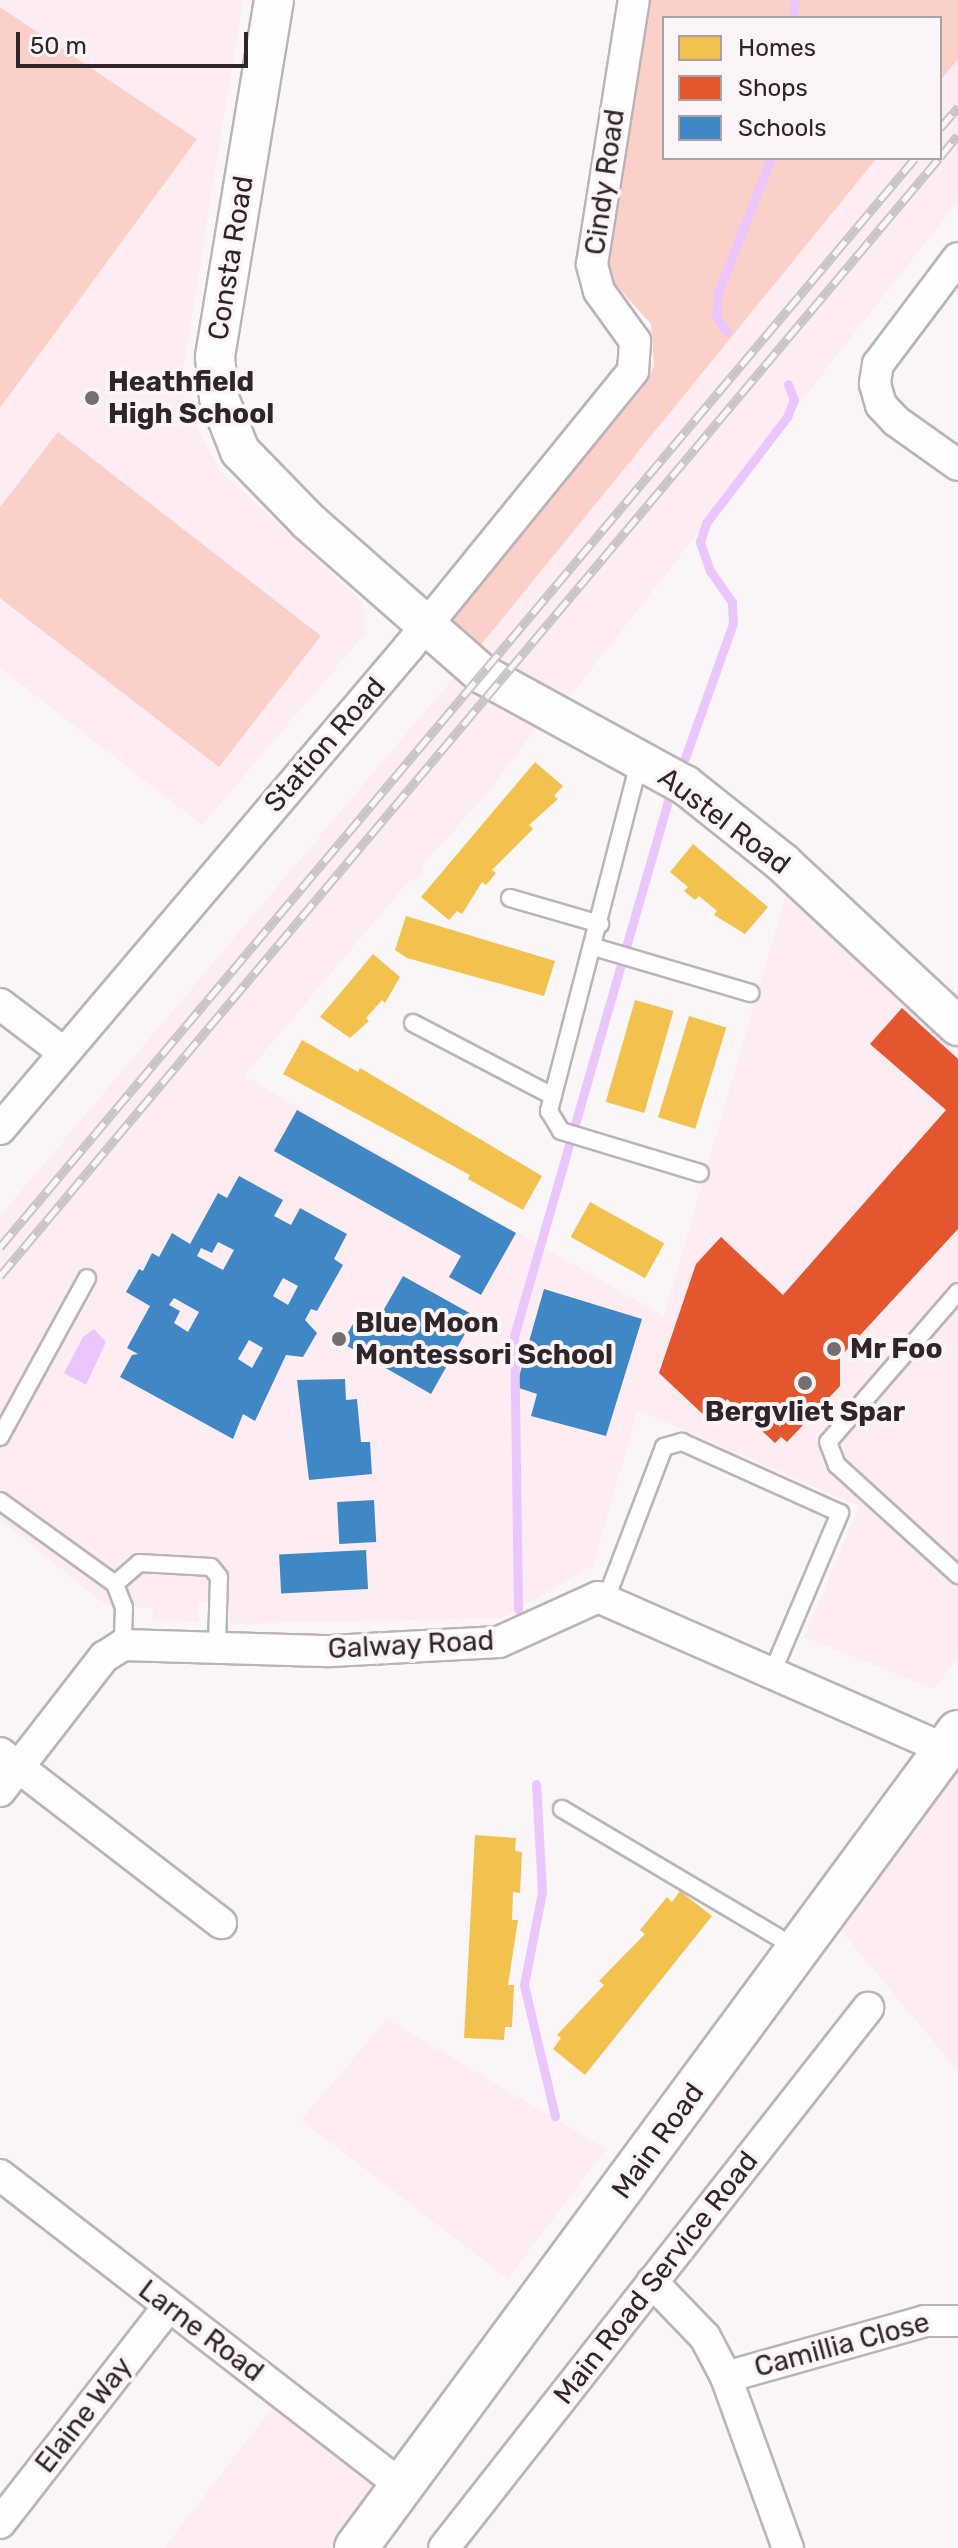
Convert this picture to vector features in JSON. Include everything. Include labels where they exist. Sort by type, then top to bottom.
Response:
[{"type":"main road","name":"Main Road","points":[[356,2548],[952,1740]]},
{"type":"street","name":"Consta Road","points":[[274,0],[215,357],[219,398],[240,451],[262,478],[424,627]]},
{"type":"street","name":"Cindy Road","points":[[634,0],[592,264],[599,291],[631,331],[636,352]]},
{"type":"street","points":[[958,258],[878,364],[875,384],[881,405],[896,421],[958,465]]},
{"type":"street","name":"Station Road","points":[[0,1129],[424,627],[627,381],[636,352]]},
{"type":"street","name":"Austel Road","points":[[424,627],[482,674],[663,772],[783,863],[958,1026]]},
{"type":"street","points":[[0,1004],[63,1052]]},
{"type":"street","name":"Galway Road","points":[[123,1645],[331,1651],[499,1642],[588,1598],[606,1599]]},
{"type":"street","points":[[606,1599],[773,1671],[952,1740]]},
{"type":"street","points":[[0,1791],[9,1760],[104,1657],[123,1645]]},
{"type":"street","points":[[9,1760],[221,1923]]},
{"type":"street","name":"Main Road Service Road","points":[[444,2548],[868,2008]]},
{"type":"street","name":"Larne Road","points":[[0,2175],[402,2486]]},
{"type":"street","name":"Camillia Close","points":[[652,2282],[705,2337],[726,2377],[788,2548]]},
{"type":"street","name":"Elaine Way","points":[[0,2523],[168,2307]]},
{"type":"street","name":"Camillia Close","points":[[726,2377],[925,2321],[958,2321]]},
{"type":"lane","points":[[663,772],[600,924],[551,1095],[550,1118],[561,1131],[700,1173]]},
{"type":"lane","points":[[510,898],[600,924]]},
{"type":"lane","points":[[594,947],[750,993]]},
{"type":"lane","points":[[413,1023],[551,1095]]},
{"type":"lane","points":[[0,1437],[87,1278]]},
{"type":"lane","points":[[958,1292],[828,1442],[837,1465],[958,1575]]},
{"type":"lane","points":[[606,1599],[664,1447],[682,1442],[840,1513],[773,1671]]},
{"type":"lane","points":[[0,1501],[115,1584],[124,1607],[123,1645]]},
{"type":"lane","points":[[115,1584],[139,1563],[211,1567],[219,1577],[217,1646]]},
{"type":"lane","points":[[562,1809],[799,1950]]},
{"type":"shaded area","name":"Heathfield High School","points":[[0,0],[243,0],[181,382],[189,413],[220,470],[363,603],[365,634],[202,825],[0,668]]},
{"type":"shaded area","points":[[649,0],[958,0],[958,59],[942,79],[942,16],[662,16],[662,160],[875,160],[476,651],[449,624],[450,618],[643,388],[654,366],[651,324],[614,283],[607,257]]},
{"type":"shaded area","points":[[0,7],[197,139],[0,408]]},
{"type":"shaded area","points":[[958,59],[958,201],[572,694],[537,727],[482,800],[424,863],[422,876],[408,882],[244,1076],[664,1316],[786,894],[958,1054],[958,1657],[934,1689],[805,1637],[859,1506],[638,1410],[593,1565],[503,1618],[230,1624],[228,1595],[198,1603],[199,1622],[152,1619],[153,1608],[107,1606],[0,1520],[0,1216],[453,678],[875,160],[942,160],[942,79]]},
{"type":"shaded area","points":[[58,432],[321,636],[219,767],[0,598],[0,507]]},
{"type":"shaded area","points":[[94,1329],[106,1342],[86,1385],[64,1373],[83,1337]]},
{"type":"shaded area","points":[[958,1767],[958,2071],[839,1928]]},
{"type":"shaded area","points":[[387,2019],[606,2149],[508,2279],[301,2120]]},
{"type":"shaded area","points":[[283,2394],[402,2486],[355,2548],[164,2548]]},
{"type":"building: Homes","points":[[535,762],[563,786],[554,796],[558,799],[529,825],[533,829],[492,870],[496,873],[486,885],[482,882],[462,914],[457,911],[449,920],[421,897]]},
{"type":"building: Homes","points":[[693,844],[768,907],[745,934],[714,915],[717,911],[699,896],[695,900],[684,891],[688,887],[670,872]]},
{"type":"building: Homes","points":[[406,916],[555,961],[544,996],[407,958],[395,950]]},
{"type":"building: Homes","points":[[373,954],[400,977],[385,1003],[382,1000],[366,1018],[369,1021],[350,1038],[320,1017]]},
{"type":"building: Homes","points":[[635,1000],[673,1011],[644,1113],[606,1102]]},
{"type":"building: Homes","points":[[689,1016],[726,1027],[695,1129],[658,1117]]},
{"type":"building: Homes","points":[[302,1040],[358,1072],[360,1068],[542,1176],[523,1210],[468,1179],[470,1175],[283,1074]]},
{"type":"building: Homes","points":[[590,1202],[664,1243],[645,1278],[571,1237]]},
{"type":"building: Homes","points":[[475,1835],[516,1838],[515,1851],[522,1852],[520,1893],[513,1892],[512,1920],[518,1920],[508,1985],[514,1985],[512,2027],[505,2027],[504,2040],[464,2038]]},
{"type":"building: Homes","points":[[680,1891],[712,1916],[585,2075],[553,2049],[561,2038],[557,2035],[604,1985],[599,1981],[645,1934],[640,1930],[667,1897],[672,1902]]},
{"type":"building: Shops","points":[[902,1008],[958,1059],[958,1229],[840,1357],[840,1386],[787,1442],[781,1437],[775,1443],[727,1399],[709,1420],[659,1373],[696,1264],[721,1237],[783,1295],[946,1110],[870,1044]]},
{"type":"building: Schools","points":[[297,1110],[516,1233],[481,1295],[449,1277],[461,1256],[274,1151]]},
{"type":"building: Schools","points":[[239,1176],[283,1200],[274,1216],[291,1225],[300,1208],[347,1234],[334,1259],[343,1265],[317,1311],[311,1309],[305,1320],[317,1333],[303,1357],[286,1355],[255,1421],[243,1414],[233,1439],[120,1377],[132,1355],[138,1354],[127,1348],[150,1306],[126,1292],[139,1269],[143,1271],[152,1253],[159,1257],[172,1233],[190,1244],[218,1193],[227,1198]],"holes":[[[218,1242],[234,1250],[223,1270],[197,1256],[201,1248],[212,1253]],[[283,1278],[298,1286],[288,1305],[273,1296]],[[174,1298],[199,1312],[188,1332],[174,1323],[180,1311],[169,1305]],[[249,1340],[263,1348],[252,1368],[238,1359]]]},
{"type":"building: Schools","points":[[403,1276],[475,1316],[431,1394],[342,1343],[354,1322],[371,1332]]},
{"type":"building: Schools","points":[[544,1289],[642,1319],[606,1436],[531,1416],[537,1394],[516,1387]]},
{"type":"building: Schools","points":[[345,1379],[346,1400],[357,1399],[361,1442],[370,1442],[372,1474],[309,1480],[297,1380]]},
{"type":"building: Schools","points":[[374,1500],[376,1542],[339,1544],[337,1502]]},
{"type":"building: Schools","points":[[366,1550],[368,1589],[281,1593],[279,1555]]},
{"type":"waterway","points":[[793,16],[795,0]]},
{"type":"waterway","points":[[727,332],[716,316],[718,293],[770,160]]},
{"type":"waterway","points":[[685,758],[733,623],[732,602],[710,571],[700,542],[706,523],[787,417],[794,400],[788,384]]},
{"type":"waterway","points":[[518,1609],[514,1336],[668,801]]},
{"type":"waterway","points":[[536,1784],[542,1892],[524,1985],[555,2116]]},
{"type":"railway","points":[[942,126],[958,107]]},
{"type":"railway","points":[[942,155],[958,135]]},
{"type":"railway","points":[[0,1247],[913,160]]},
{"type":"railway","points":[[0,1276],[937,160]]},
{"type":"place","name":"Heathfield High School","points":[[92,398]]},
{"type":"place","name":"Blue Moon Montessori School","points":[[339,1339]]},
{"type":"place","name":"Mr Foo","points":[[834,1349]]},
{"type":"place","name":"Bergvliet Spar","points":[[805,1383]]}]
